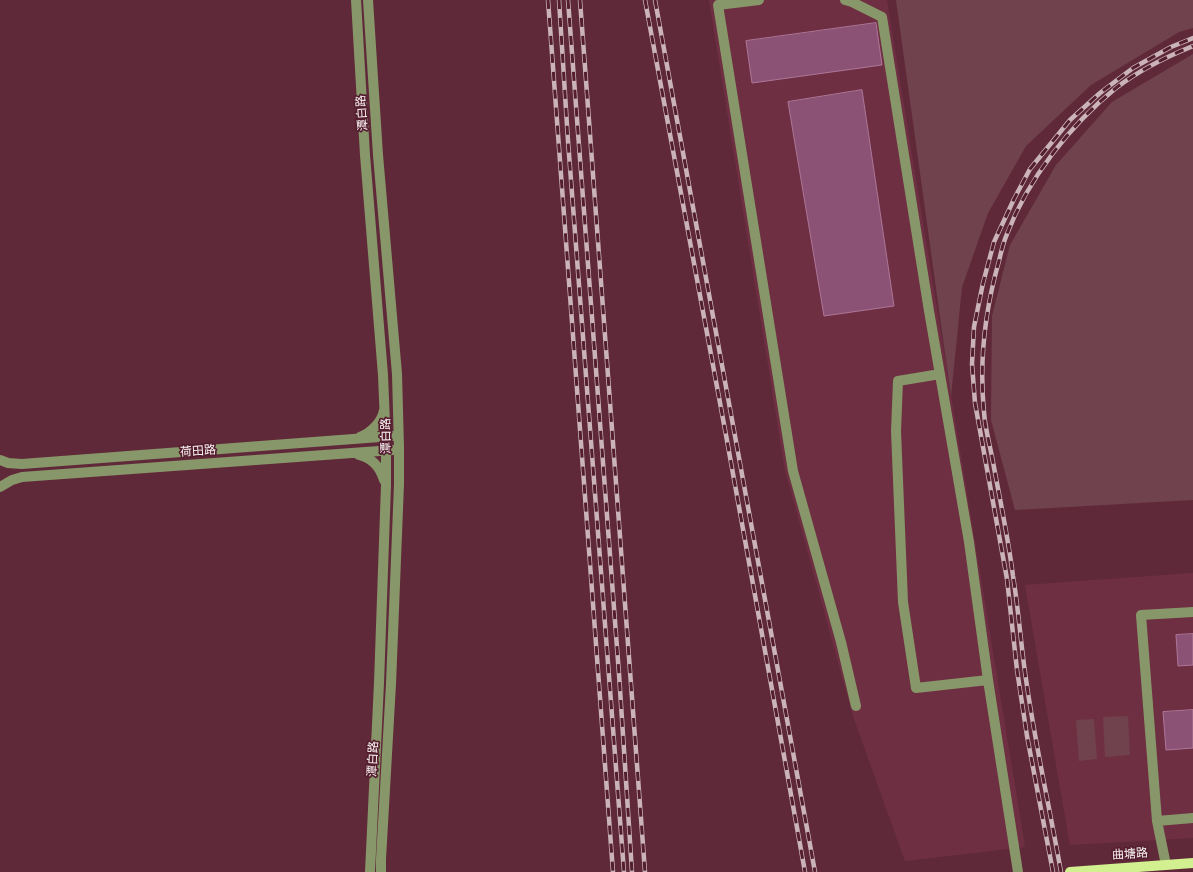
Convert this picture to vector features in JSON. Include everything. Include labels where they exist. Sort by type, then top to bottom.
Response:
[{"type":"main road","name":"曲塘路","points":[[1070,872],[1193,863]]},
{"type":"street","name":"潭白路","points":[[356,0],[365,155],[385,402],[386,437],[386,487],[379,683],[370,872]]},
{"type":"street","name":"潭白路","points":[[368,0],[378,155],[397,374],[399,436],[399,484],[392,654],[381,872]]},
{"type":"street","points":[[759,0],[718,5],[793,471],[841,642],[856,706]]},
{"type":"street","points":[[845,0],[882,17],[969,542],[988,680],[1018,872]]},
{"type":"street","points":[[940,374],[898,381],[896,431],[903,602],[916,688],[988,680]]},
{"type":"street","points":[[353,439],[363,436],[376,425],[384,413],[385,402]]},
{"type":"street","name":"荷田路","points":[[0,460],[8,463],[22,464],[399,436]]},
{"type":"street","name":"荷田路","points":[[0,487],[12,480],[22,477],[399,450]]},
{"type":"street","points":[[349,454],[363,456],[375,463],[383,476],[386,487]]},
{"type":"street","points":[[1166,865],[1156,821],[1141,615],[1193,612]]},
{"type":"street","points":[[1156,821],[1193,818]]},
{"type":"shaded area","points":[[709,0],[887,0],[1025,847],[905,861],[853,716],[785,470]]},
{"type":"shaded area","points":[[896,0],[1193,0],[1193,28],[1179,32],[1091,85],[1026,146],[988,213],[962,287],[951,396]]},
{"type":"shaded area","points":[[1193,54],[1193,500],[1015,510],[991,420],[992,316],[1010,245],[1056,165],[1112,102]]},
{"type":"shaded area","points":[[1193,573],[1193,838],[1070,845],[1025,585]]},
{"type":"shaded area","points":[[1128,716],[1130,755],[1105,757],[1103,717]]},
{"type":"shaded area","points":[[1094,719],[1097,759],[1079,761],[1076,720]]},
{"type":"building","points":[[876,23],[882,65],[752,83],[746,41]]},
{"type":"building","points":[[862,90],[894,306],[824,316],[788,102]]},
{"type":"building","points":[[1193,634],[1193,665],[1178,666],[1176,635]]},
{"type":"building","points":[[1193,710],[1193,748],[1166,750],[1163,712]]},
{"type":"railway","points":[[548,0],[613,872]]},
{"type":"railway","points":[[559,0],[568,141],[624,872]]},
{"type":"railway","points":[[568,0],[619,674],[632,872]]},
{"type":"railway","points":[[580,0],[645,872]]},
{"type":"railway","points":[[645,0],[805,872]]},
{"type":"railway","points":[[655,0],[815,872]]},
{"type":"railway","points":[[1053,872],[1027,736],[1017,670],[1007,579],[975,403],[972,364],[974,327],[983,283],[994,242],[1030,169],[1070,120],[1100,93],[1133,68],[1171,47],[1193,38]]},
{"type":"railway","points":[[1061,872],[1025,672],[1009,547],[986,431],[982,374],[984,336],[990,298],[1002,248],[1016,213],[1026,193],[1052,154],[1083,119],[1116,88],[1153,64],[1193,46]]}]
